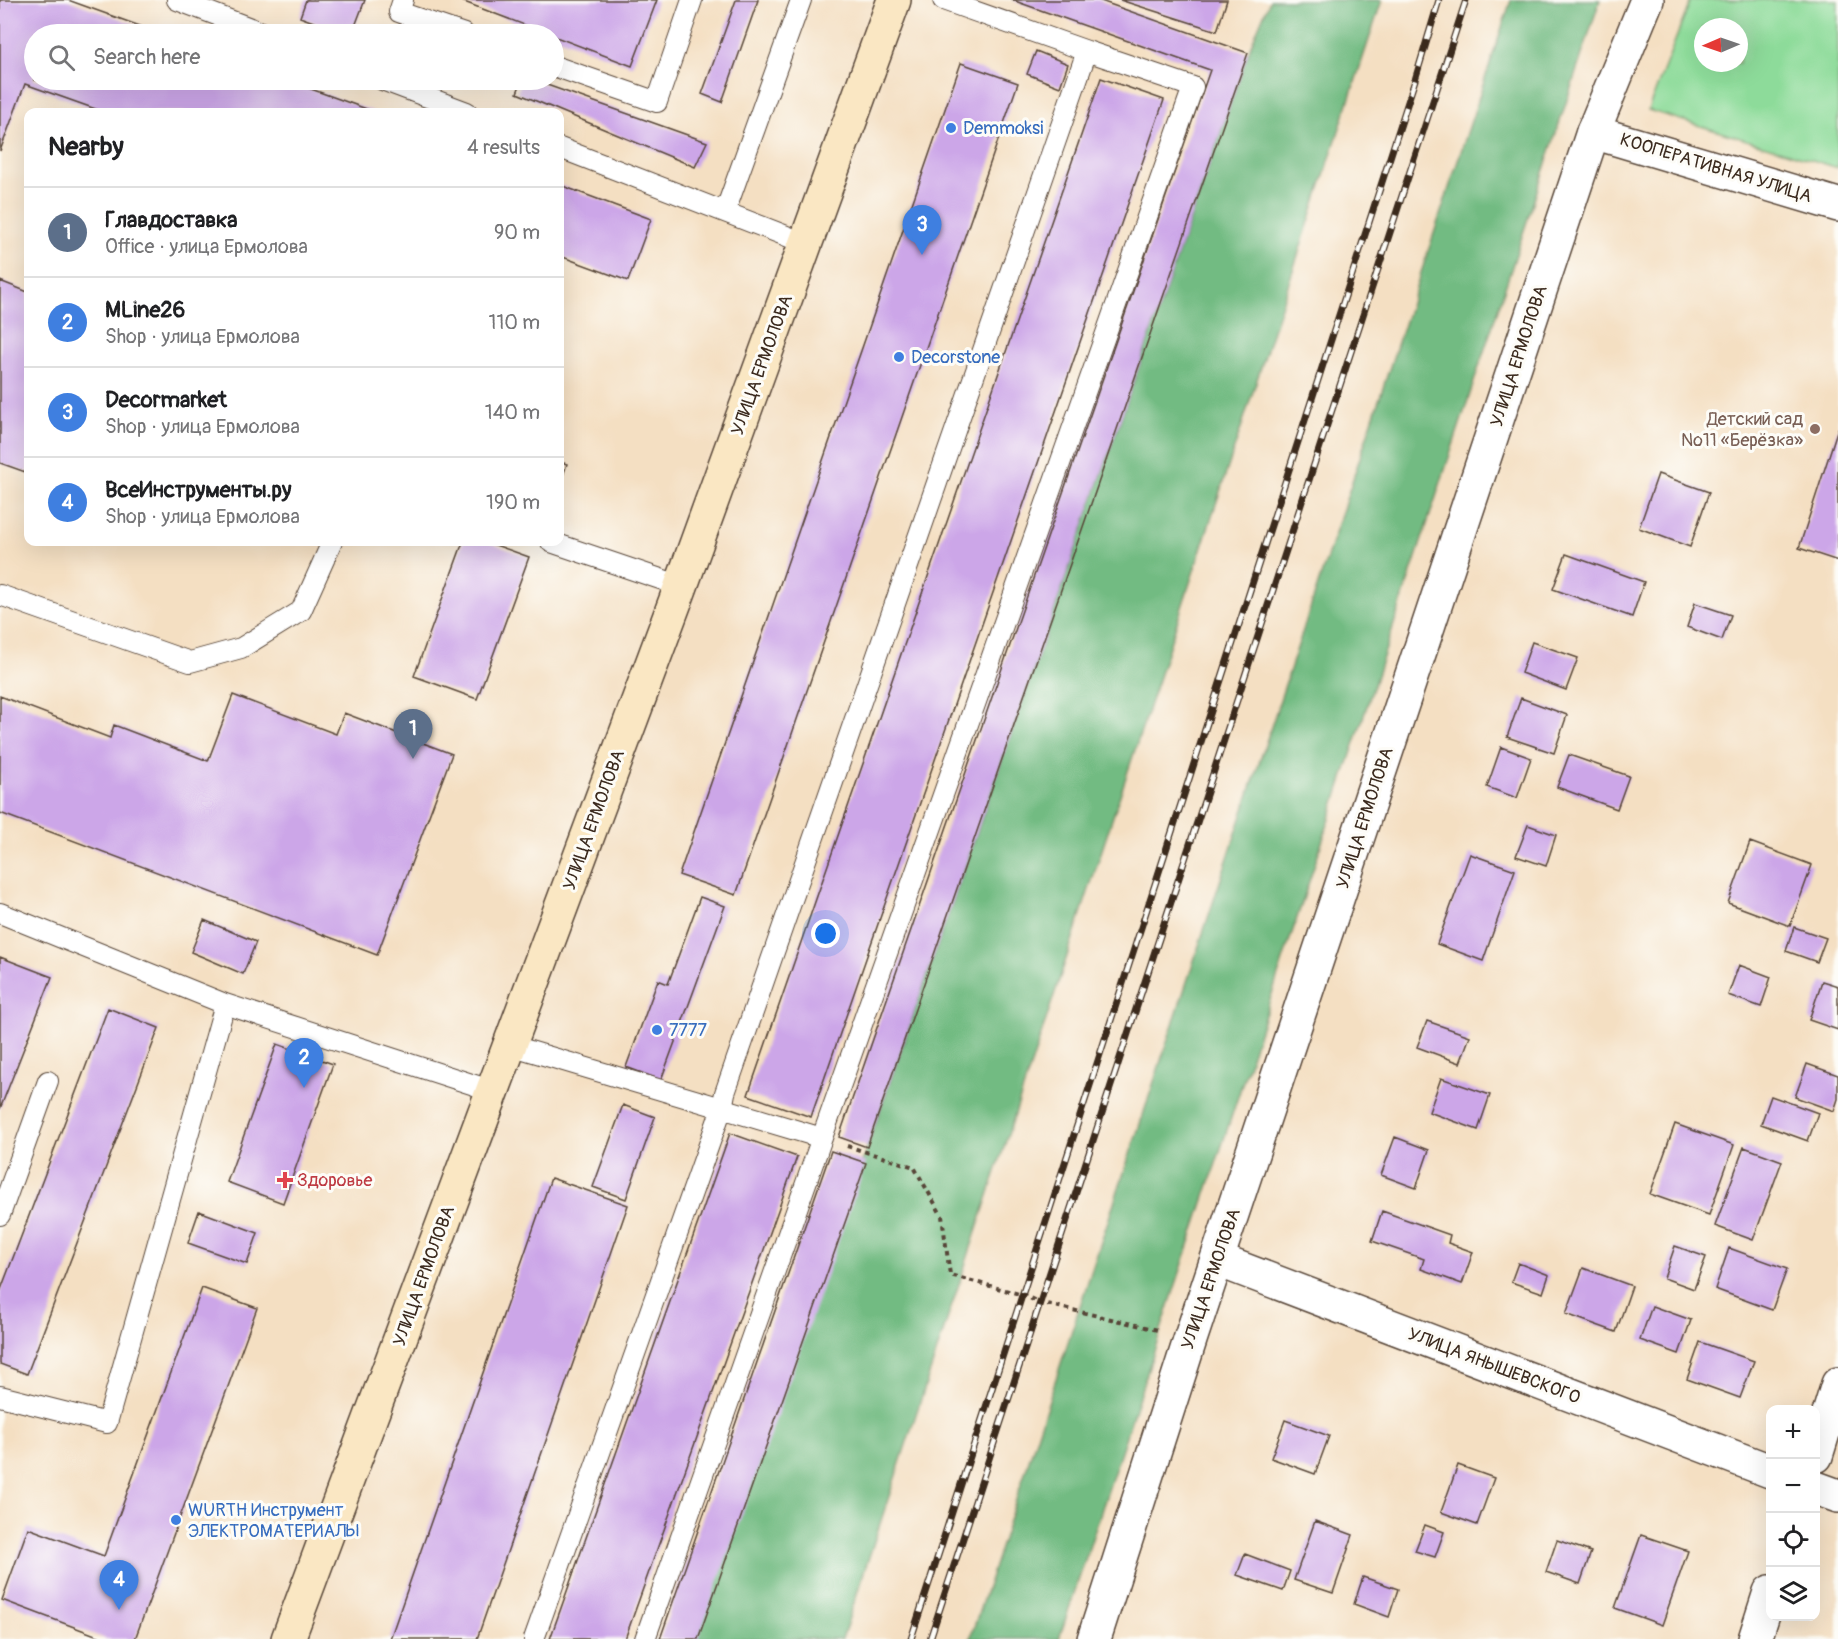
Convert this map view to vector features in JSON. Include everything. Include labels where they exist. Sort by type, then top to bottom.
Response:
[{"type":"main road","name":"УЛИЦА ЕРМОЛОВА","points":[[288,1639],[681,586],[894,0]]},
{"type":"street","name":"УЛИЦА ЕРМОЛОВА","points":[[1094,1639],[1191,1337],[1593,132],[1647,0]]},
{"type":"street","name":"КООПЕРАТИВНАЯ УЛИЦА","points":[[1593,132],[1838,205]]},
{"type":"street","name":"УЛИЦА ЯНЫШЕВСКОГО","points":[[1218,1260],[1766,1470]]},
{"type":"street","points":[[1820,1440],[1838,1384]]},
{"type":"street","points":[[1820,1490],[1838,1496]]},
{"type":"street","points":[[1755,1639],[1766,1605]]},
{"type":"lane","points":[[177,0],[240,24]]},
{"type":"lane","points":[[403,0],[399,12],[434,24]]},
{"type":"lane","points":[[564,69],[657,102],[692,0]]},
{"type":"lane","points":[[725,212],[801,0]]},
{"type":"lane","points":[[645,1639],[1193,87],[942,0]]},
{"type":"lane","points":[[534,1639],[722,1108],[729,1082],[1087,51]]},
{"type":"lane","points":[[409,90],[456,108]]},
{"type":"lane","points":[[564,150],[807,244]]},
{"type":"lane","points":[[0,595],[190,662],[241,648],[301,611],[330,546]]},
{"type":"lane","points":[[562,546],[681,586]]},
{"type":"lane","points":[[0,913],[225,1004],[493,1091]]},
{"type":"lane","points":[[0,1396],[107,1423],[225,1004]]},
{"type":"lane","points":[[510,1045],[822,1138]]},
{"type":"lane","points":[[0,1215],[48,1081]]},
{"type":"path","points":[[822,1138],[914,1167],[942,1216],[950,1275],[1023,1295],[1038,1302],[1191,1337]]},
{"type":"green space","points":[[1270,0],[1382,0],[842,1639],[696,1639],[1251,45]]},
{"type":"green space","points":[[1511,0],[1600,0],[1059,1639],[970,1639]]},
{"type":"green space","points":[[1691,0],[1838,0],[1838,168],[1648,110]]},
{"type":"building","points":[[0,0],[68,0],[134,24],[24,24],[24,87],[0,151]]},
{"type":"building","points":[[306,0],[365,0],[356,24],[319,24],[300,17]]},
{"type":"building","points":[[459,0],[657,0],[632,66],[564,40],[564,24],[522,24]]},
{"type":"building","points":[[736,0],[758,0],[722,102],[702,94]]},
{"type":"building","points":[[1012,0],[1098,0],[1248,53],[867,1147],[839,1137],[1210,70]]},
{"type":"building","points":[[1120,0],[1227,0],[1217,31]]},
{"type":"building","points":[[1036,51],[1068,64],[1060,87],[1027,74]]},
{"type":"building","points":[[961,63],[1018,83],[736,895],[679,875]]},
{"type":"building","points":[[1101,78],[1164,100],[811,1117],[748,1095]]},
{"type":"building","points":[[42,90],[314,90],[364,108],[93,108]]},
{"type":"building","points":[[518,90],[561,90],[707,142],[695,167],[564,113],[564,108],[553,108],[517,93]]},
{"type":"building","points":[[564,186],[651,219],[628,281],[564,257]]},
{"type":"building","points":[[0,281],[24,290],[24,472],[0,463]]},
{"type":"building","points":[[1838,428],[1838,561],[1799,548]]},
{"type":"building","points":[[1658,474],[1709,492],[1690,547],[1639,528]]},
{"type":"building","points":[[462,546],[498,546],[529,557],[477,699],[414,676]]},
{"type":"building","points":[[1566,554],[1644,582],[1632,617],[1553,589]]},
{"type":"building","points":[[1695,603],[1731,615],[1722,640],[1687,627]]},
{"type":"building","points":[[1532,642],[1578,658],[1566,690],[1521,673]]},
{"type":"building","points":[[233,695],[336,734],[344,713],[452,754],[377,955],[0,813],[0,696],[110,738],[114,725],[208,761]]},
{"type":"building","points":[[1521,698],[1567,715],[1554,753],[1507,737]]},
{"type":"building","points":[[1501,747],[1531,758],[1517,798],[1487,787]]},
{"type":"building","points":[[1569,755],[1629,776],[1617,809],[1557,787]]},
{"type":"building","points":[[1528,825],[1556,835],[1546,866],[1516,856]]},
{"type":"building","points":[[1750,842],[1812,865],[1790,926],[1728,903]]},
{"type":"building","points":[[1470,854],[1515,870],[1483,961],[1437,944]]},
{"type":"building","points":[[700,897],[725,906],[661,1080],[626,1067],[658,980],[668,984]]},
{"type":"building","points":[[204,920],[256,942],[243,974],[191,952]]},
{"type":"building","points":[[1794,927],[1826,938],[1817,962],[1786,951]]},
{"type":"building","points":[[0,957],[52,977],[0,1109]]},
{"type":"building","points":[[1739,965],[1771,977],[1761,1007],[1728,995]]},
{"type":"building","points":[[1822,981],[1838,986],[1838,1030],[1809,1020]]},
{"type":"building","points":[[108,1008],[159,1028],[27,1374],[0,1364],[0,1292]]},
{"type":"building","points":[[1427,1021],[1470,1036],[1460,1063],[1417,1047]]},
{"type":"building","points":[[277,1044],[333,1064],[283,1203],[227,1182]]},
{"type":"building","points":[[1807,1064],[1838,1075],[1838,1099],[1834,1111],[1795,1097]]},
{"type":"building","points":[[1441,1078],[1490,1095],[1478,1130],[1429,1112]]},
{"type":"building","points":[[1771,1096],[1818,1113],[1808,1141],[1761,1124]]},
{"type":"building","points":[[623,1105],[655,1117],[626,1199],[593,1187]]},
{"type":"building","points":[[1675,1124],[1734,1145],[1709,1215],[1650,1194]]},
{"type":"building","points":[[730,1133],[797,1157],[625,1639],[550,1639]]},
{"type":"building","points":[[1395,1137],[1429,1150],[1416,1188],[1381,1175]]},
{"type":"building","points":[[1744,1147],[1782,1161],[1753,1240],[1715,1226]]},
{"type":"building","points":[[831,1151],[866,1163],[698,1639],[660,1639]]},
{"type":"building","points":[[551,1178],[628,1205],[477,1639],[390,1639]]},
{"type":"building","points":[[199,1211],[258,1233],[247,1264],[188,1243]]},
{"type":"building","points":[[1382,1211],[1450,1235],[1448,1243],[1473,1252],[1462,1284],[1421,1269],[1424,1259],[1372,1241]]},
{"type":"building","points":[[1675,1246],[1706,1257],[1694,1289],[1664,1278]]},
{"type":"building","points":[[1729,1248],[1787,1269],[1772,1310],[1715,1289]]},
{"type":"building","points":[[1518,1263],[1549,1275],[1543,1293],[1511,1282]]},
{"type":"building","points":[[1583,1268],[1632,1286],[1616,1332],[1566,1314]]},
{"type":"building","points":[[202,1288],[257,1308],[135,1639],[106,1639],[2,1600],[28,1528],[104,1556]]},
{"type":"building","points":[[1652,1306],[1691,1320],[1679,1354],[1640,1340]]},
{"type":"building","points":[[1700,1342],[1754,1361],[1740,1398],[1687,1379]]},
{"type":"building","points":[[1285,1420],[1329,1436],[1315,1474],[1271,1458]]},
{"type":"building","points":[[1458,1465],[1494,1478],[1477,1525],[1441,1512]]},
{"type":"building","points":[[1315,1521],[1353,1535],[1333,1593],[1294,1580]]},
{"type":"building","points":[[1425,1525],[1444,1532],[1435,1557],[1415,1551]]},
{"type":"building","points":[[1641,1535],[1688,1551],[1662,1625],[1615,1608]]},
{"type":"building","points":[[1557,1540],[1591,1552],[1580,1584],[1546,1572]]},
{"type":"building","points":[[1245,1554],[1290,1571],[1283,1591],[1237,1575]]},
{"type":"building","points":[[1363,1577],[1398,1589],[1389,1617],[1354,1604]]},
{"type":"railway","points":[[911,1639],[1439,0]]},
{"type":"railway","points":[[930,1639],[1466,0]]},
{"type":"place","name":"Demmoksi","points":[[951,128]]},
{"type":"place","name":"Decormarket","points":[[922,255]]},
{"type":"place","name":"Decorstone","points":[[899,357]]},
{"type":"place","name":"Детский сад №11 «Берёзка»","points":[[1815,429]]},
{"type":"place","name":"Главдоставка","points":[[413,759]]},
{"type":"place","name":"7777","points":[[657,1030]]},
{"type":"place","name":"MLine26","points":[[304,1088]]},
{"type":"place","name":"Здоровье","points":[[285,1180]]},
{"type":"place","name":"WURTH Инструмент ЭЛЕКТРОМАТЕРИАЛЫ","points":[[176,1520]]},
{"type":"place","name":"ВсеИнструменты.ру","points":[[119,1610]]}]
